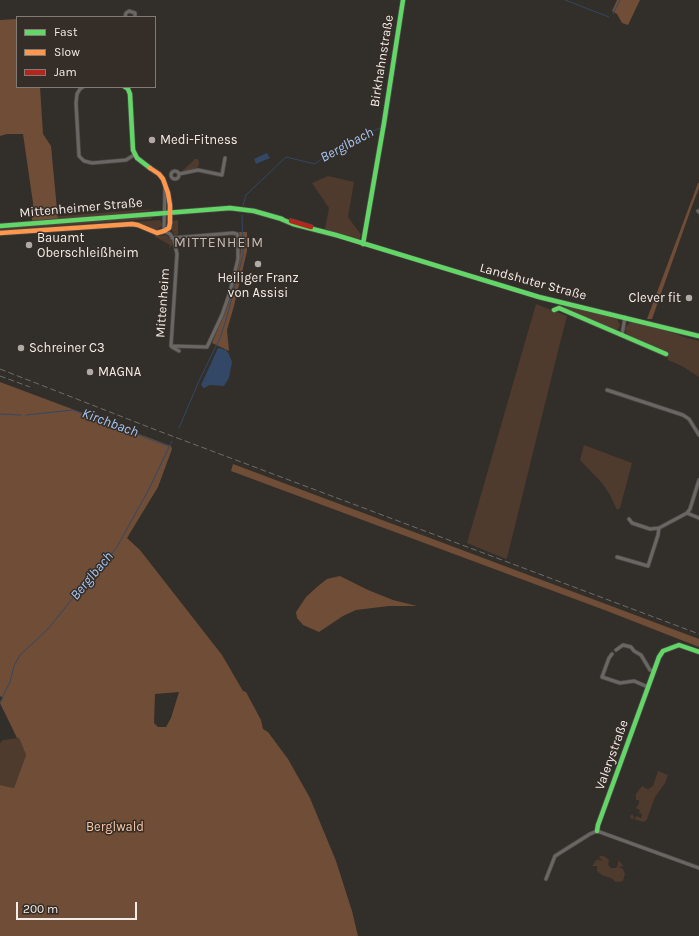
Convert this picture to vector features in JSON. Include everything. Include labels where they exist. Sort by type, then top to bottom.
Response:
[{"type":"street","name":"Birkhahnstraße","points":[[363,244],[403,0]]},
{"type":"street","points":[[125,16],[129,11],[135,13],[136,16]]},
{"type":"street","points":[[82,88],[77,94],[76,103],[79,156],[84,161],[92,163],[126,160],[134,155]]},
{"type":"street","points":[[127,88],[130,94],[134,155],[159,174],[165,183],[169,199],[170,225],[164,231]]},
{"type":"street","points":[[165,183],[178,177],[179,174],[198,170],[222,175],[225,158]]},
{"type":"street","points":[[173,178],[171,174],[173,172],[177,171],[179,174]]},
{"type":"street","points":[[165,183],[164,231],[172,238]]},
{"type":"street","points":[[170,212],[235,208],[254,211],[363,244]]},
{"type":"street","name":"Mittenheimer Straße","points":[[0,226],[170,212]]},
{"type":"street","name":"Mittenheimer Straße","points":[[0,233],[132,224],[138,225],[155,233],[164,231]]},
{"type":"street","name":"Mittenheim","points":[[233,233],[237,234],[238,259],[230,292],[222,316],[207,347],[171,346],[178,254],[172,238],[233,233]]},
{"type":"street","name":"Landshuter Straße","points":[[363,244],[539,297],[699,336]]},
{"type":"street","points":[[554,310],[558,308],[666,354]]},
{"type":"street","points":[[622,335],[625,317]]},
{"type":"street","name":"Mittenheim","points":[[171,346],[179,351]]},
{"type":"street","points":[[606,390],[683,415],[690,419],[699,435]]},
{"type":"street","points":[[629,519],[632,523],[650,529],[658,528],[687,513],[690,509],[699,480]]},
{"type":"street","points":[[687,513],[699,518]]},
{"type":"street","points":[[616,557],[648,566],[658,535],[658,528]]},
{"type":"street","points":[[616,650],[622,645],[631,647],[634,651],[641,655],[650,670],[654,671]]},
{"type":"street","name":"Valerystraße","points":[[597,831],[659,657],[663,652],[671,647],[679,645],[699,652]]},
{"type":"street","points":[[612,654],[602,677],[620,682],[634,682],[648,687]]},
{"type":"street","points":[[546,879],[555,856],[597,831],[699,868]]},
{"type":"shaded area","points":[[195,159],[198,159],[199,162],[196,169],[180,173]]},
{"type":"shaded area","points":[[328,176],[354,182],[348,217],[361,235],[359,240],[325,229],[329,208],[312,183]]},
{"type":"shaded area","points":[[151,209],[93,217],[42,221],[49,217]]},
{"type":"shaded area","points":[[152,217],[151,219],[0,230],[0,228],[3,227]]},
{"type":"shaded area","points":[[160,220],[162,226],[158,229],[152,229],[133,222]]},
{"type":"shaded area","points":[[177,220],[178,233],[177,236],[175,236],[171,229],[172,221]]},
{"type":"shaded area","points":[[165,235],[172,241],[170,248],[170,245],[154,236]]},
{"type":"shaded area","points":[[536,304],[567,316],[506,559],[467,543]]},
{"type":"shaded area","points":[[565,306],[610,316],[617,319],[620,325],[618,329],[614,330],[564,309]]},
{"type":"shaded area","points":[[635,322],[699,341],[699,377],[682,366],[668,360],[666,352],[630,337],[626,333],[625,328],[629,323]]},
{"type":"shaded area","points":[[584,445],[632,463],[620,508],[617,510],[602,483],[580,460]]},
{"type":"shaded area","points":[[19,738],[26,755],[14,788],[0,785],[0,743],[3,740]]},
{"type":"shaded area","points":[[658,771],[668,775],[665,783],[655,797],[647,819],[644,822],[630,818],[631,815],[633,815],[634,819],[636,816],[641,818],[642,814],[639,813],[640,810],[636,808],[639,800],[636,800],[636,794],[642,786],[651,791],[648,789],[653,786]]},
{"type":"shaded area","points":[[600,856],[604,856],[609,860],[608,865],[611,868],[616,868],[618,861],[622,864],[623,867],[619,867],[623,869],[625,874],[623,881],[616,882],[597,871],[597,866],[592,866],[597,859],[602,861],[599,858]]},
{"type":"green space","points":[[617,0],[640,0],[628,25],[622,23],[617,14],[612,11]]},
{"type":"green space","points":[[16,19],[16,88],[40,88],[43,134],[51,146],[58,220],[32,221],[33,203],[23,134],[7,134],[0,136],[0,20]]},
{"type":"green space","points":[[698,183],[699,188],[652,319],[647,319]]},
{"type":"green space","points":[[239,232],[247,232],[247,251],[227,330],[229,351],[212,343],[227,306],[240,257],[241,245]]},
{"type":"green space","name":"Berglwald","points":[[0,382],[171,446],[172,449],[158,487],[127,538],[140,550],[222,655],[243,691],[246,692],[261,720],[263,729],[268,732],[288,759],[310,798],[336,861],[352,911],[358,936],[0,936],[0,785],[14,788],[26,755],[19,738],[17,738],[0,703],[3,698],[0,696]],"holes":[[[179,692],[171,718],[166,727],[158,727],[154,723],[155,694]]]},
{"type":"green space","points":[[233,464],[699,639],[699,647],[607,611],[231,471]]},
{"type":"green space","points":[[340,576],[368,590],[393,600],[417,606],[389,606],[356,610],[343,616],[319,632],[303,625],[297,618],[296,612],[306,597],[327,579]]},
{"type":"water","points":[[267,153],[270,158],[256,164],[254,159]]},
{"type":"water","points":[[218,348],[226,350],[232,362],[229,378],[224,386],[210,385],[204,388],[201,385]]},
{"type":"waterway","name":"Berglbach","points":[[565,0],[609,17]]},
{"type":"waterway","name":"Berglbach","points":[[613,14],[620,0]]},
{"type":"waterway","name":"Berglbach","points":[[386,127],[397,55]]},
{"type":"waterway","name":"Berglbach","points":[[243,205],[246,195],[286,157],[315,164],[332,150],[380,128]]},
{"type":"waterway","name":"Berglbach","points":[[179,428],[198,383],[220,338],[226,320],[243,255],[242,215]]},
{"type":"waterway","name":"Kirchbach","points":[[26,415],[73,410],[169,446]]},
{"type":"waterway","name":"Kirchbach","points":[[0,414],[21,415]]},
{"type":"waterway","name":"Berglbach","points":[[0,702],[10,682],[14,666],[20,655],[48,629],[98,567],[104,563],[117,547],[149,489],[172,441]]},
{"type":"railway","points":[[0,369],[156,430],[699,634]]},
{"type":"railway","points":[[0,376],[30,387]]},
{"type":"traffic: fast","points":[[363,244],[403,0]]},
{"type":"traffic: fast","points":[[126,88],[130,94],[133,150],[137,158],[150,168]]},
{"type":"traffic: fast","points":[[0,226],[230,208],[254,211],[282,219]]},
{"type":"traffic: fast","points":[[281,219],[293,224],[336,235],[539,297],[699,336]]},
{"type":"traffic: fast","points":[[554,310],[559,308],[666,354]]},
{"type":"traffic: fast","points":[[597,831],[659,657],[663,651],[679,645],[699,652]]},
{"type":"traffic: slow","points":[[0,233],[132,224],[157,233],[164,231],[169,228],[170,223],[168,193],[163,179],[159,174],[150,168]]},
{"type":"traffic: jam","points":[[291,221],[311,227]]},
{"type":"place","name":"Medi-Fitness","points":[[152,140]]},
{"type":"place","name":"Bauamt Oberschleißheim","points":[[29,245]]},
{"type":"place","name":"Heiliger Franz von Assisi","points":[[258,264]]},
{"type":"place","name":"Clever fit","points":[[689,298]]},
{"type":"place","name":"Schreiner C3","points":[[21,348]]},
{"type":"place","name":"MAGNA","points":[[90,372]]},
{"type":"district","name":"MITTENHEIM","points":[[219,243]]}]
